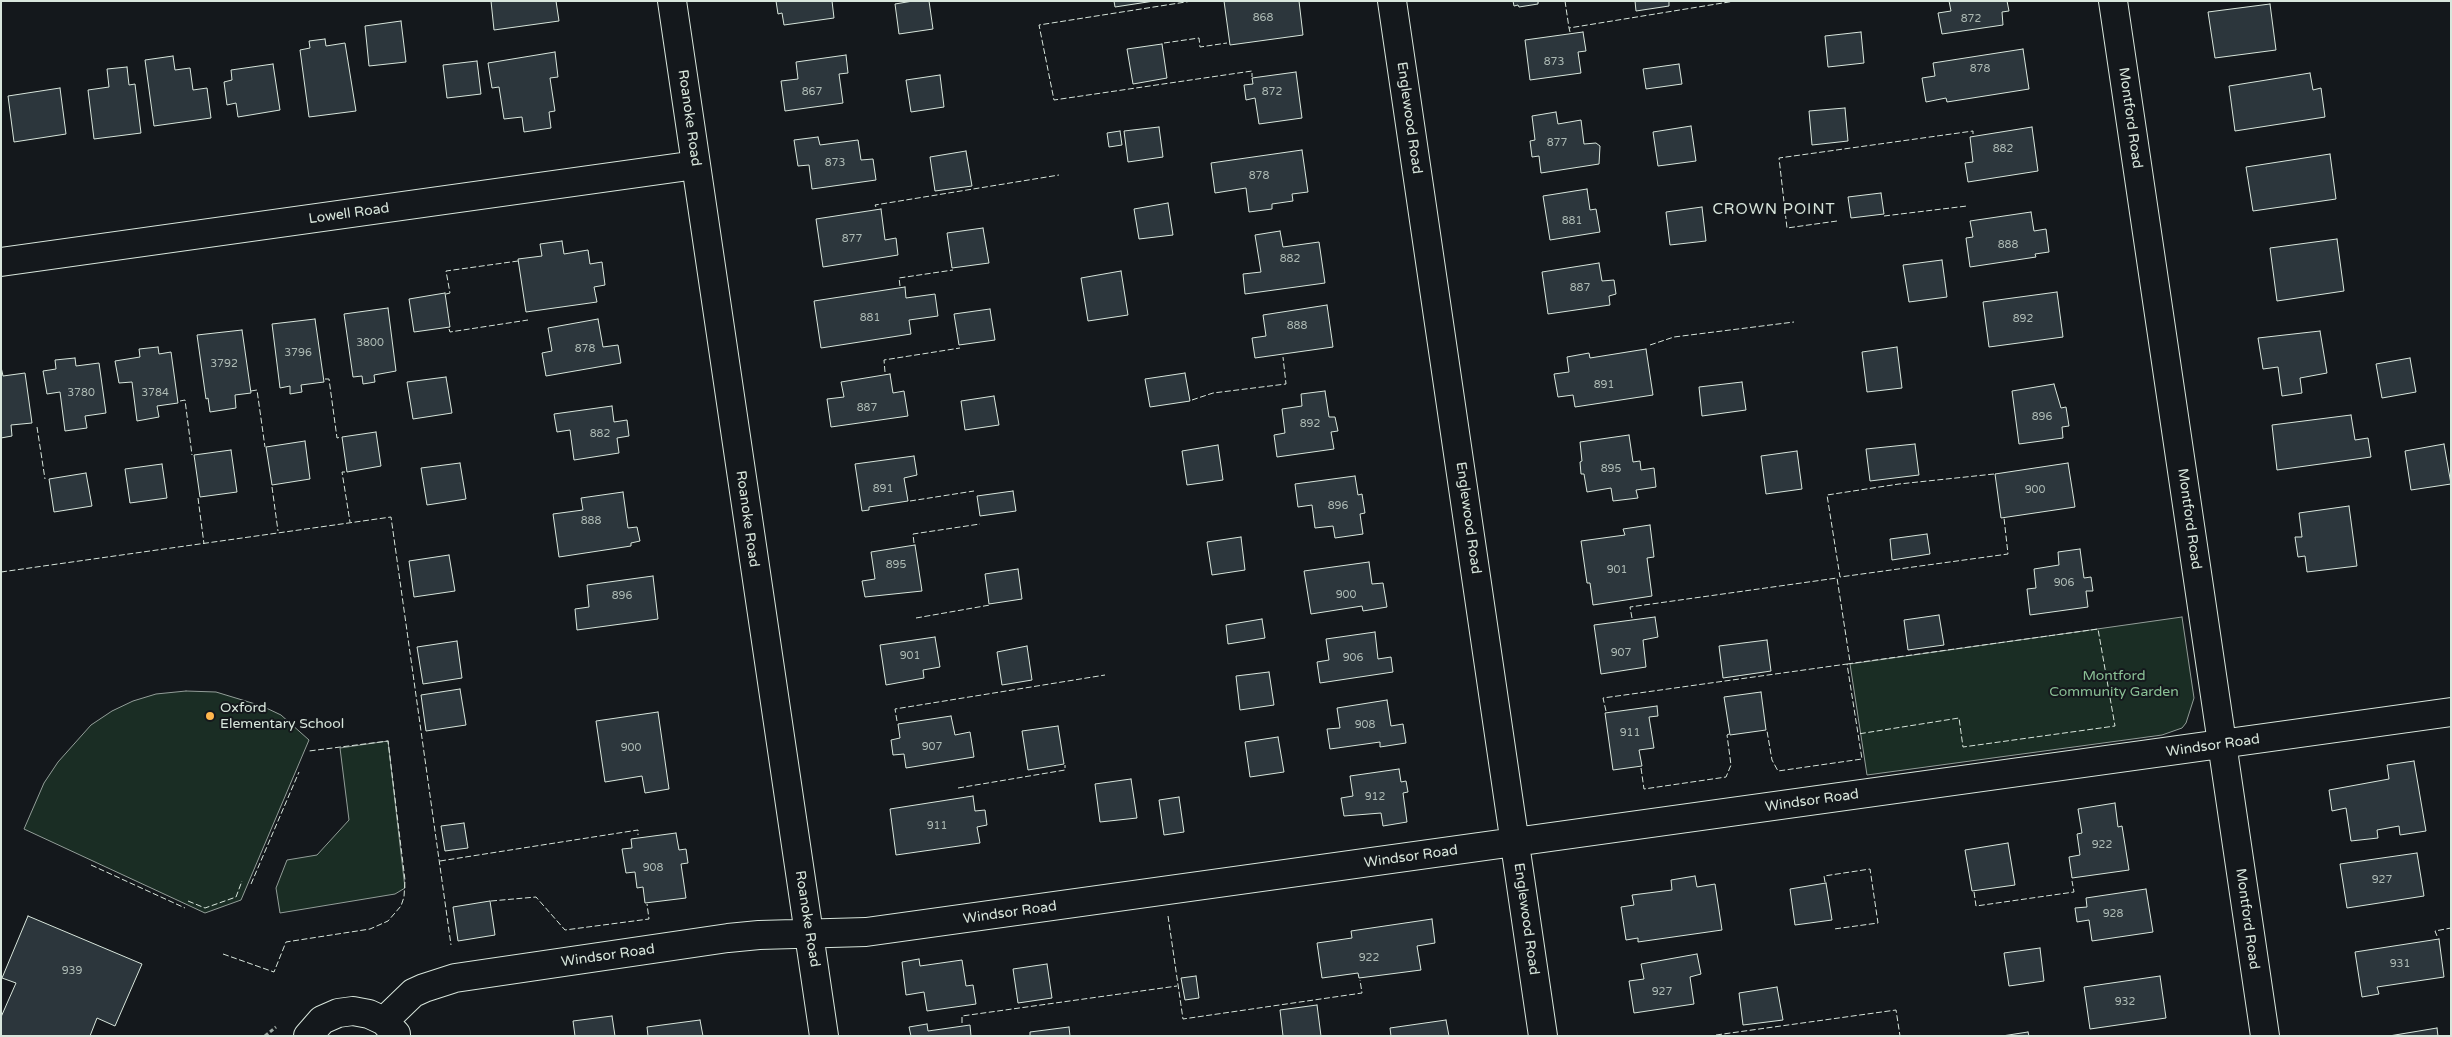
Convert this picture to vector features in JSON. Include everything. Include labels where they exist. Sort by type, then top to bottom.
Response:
[{"type":"street","name":"Roanoke Road","points":[[672,1],[824,1036]]},
{"type":"street","name":"Englewood Road","points":[[1392,1],[1543,1036]]},
{"type":"street","name":"Montford Road","points":[[2113,1],[2265,1036]]},
{"type":"street","name":"Lowell Road","points":[[1,262],[696,165]]},
{"type":"street","name":"Windsor Road","points":[[308,1036],[322,1020],[338,1013],[353,1011],[369,1014],[390,1029],[413,994],[424,988],[456,978],[728,938],[866,932],[2451,712]]},
{"type":"green space","name":"Montford Community Garden","points":[[2182,617],[2194,698],[2186,723],[2182,728],[2162,735],[1867,775],[1850,664]]},
{"type":"green space","points":[[186,691],[216,692],[262,706],[281,715],[309,740],[241,900],[205,913],[24,829],[44,783],[58,762],[91,725],[112,711],[133,701],[156,694]]},
{"type":"green space","points":[[388,741],[405,888],[395,894],[280,913],[276,888],[287,860],[317,855],[349,820],[340,748]]},
{"type":"building","points":[[491,1],[556,1],[559,21],[494,30]]},
{"type":"building","points":[[776,1],[832,1],[834,18],[784,25],[782,13],[778,14]]},
{"type":"building","points":[[929,1],[933,29],[899,34],[895,4]]},
{"type":"building","points":[[1114,1],[1154,1],[1115,7]]},
{"type":"building","points":[[1224,1],[1299,1],[1303,35],[1230,45]]},
{"type":"building","points":[[1513,1],[1541,1],[1538,4],[1519,7],[1518,5],[1514,6]]},
{"type":"building","points":[[1635,1],[1669,1],[1669,6],[1636,11]]},
{"type":"building","points":[[1949,1],[2007,1],[2009,11],[2002,12],[2003,25],[1942,34],[1938,13],[1951,11]]},
{"type":"building","points":[[2270,4],[2276,50],[2215,58],[2208,12]]},
{"type":"building","points":[[401,21],[406,62],[369,66],[365,26]]},
{"type":"building","points":[[1583,32],[1586,51],[1578,52],[1581,73],[1530,80],[1525,40]]},
{"type":"building","points":[[1861,32],[1864,63],[1828,67],[1825,36]]},
{"type":"building","points":[[325,39],[326,46],[345,43],[356,111],[309,117],[300,50],[310,48],[309,41]]},
{"type":"building","points":[[1162,44],[1167,78],[1133,84],[1127,49]]},
{"type":"building","points":[[2023,49],[2029,89],[1947,102],[1946,98],[1926,102],[1922,78],[1935,76],[1933,63]]},
{"type":"building","points":[[555,52],[558,77],[550,78],[555,111],[549,112],[551,128],[524,132],[522,117],[504,119],[499,87],[492,88],[488,63]]},
{"type":"building","points":[[846,55],[848,73],[839,74],[843,103],[785,111],[781,81],[798,79],[796,62]]},
{"type":"building","points":[[173,56],[175,70],[190,68],[193,90],[207,88],[211,118],[154,126],[145,60]]},
{"type":"building","points":[[477,61],[481,94],[447,98],[443,65]]},
{"type":"building","points":[[273,64],[280,110],[238,117],[236,103],[227,105],[224,82],[232,80],[231,70]]},
{"type":"building","points":[[1679,64],[1682,84],[1646,89],[1643,69]]},
{"type":"building","points":[[127,67],[129,85],[135,84],[141,133],[94,139],[88,90],[109,87],[107,69]]},
{"type":"building","points":[[1296,72],[1302,118],[1259,124],[1255,98],[1246,100],[1244,85],[1253,84],[1252,78]]},
{"type":"building","points":[[2310,73],[2313,90],[2321,88],[2325,117],[2235,131],[2229,86]]},
{"type":"building","points":[[940,75],[944,107],[911,112],[906,80]]},
{"type":"building","points":[[60,88],[66,134],[14,142],[8,96]]},
{"type":"building","points":[[1845,108],[1848,141],[1812,145],[1809,111]]},
{"type":"building","points":[[1556,112],[1558,124],[1581,120],[1584,144],[1596,143],[1600,146],[1599,164],[1541,173],[1539,156],[1532,157],[1530,141],[1535,140],[1532,116]]},
{"type":"building","points":[[1691,126],[1696,161],[1658,166],[1653,132]]},
{"type":"building","points":[[1159,127],[1163,157],[1128,162],[1124,131]]},
{"type":"building","points":[[2032,127],[2038,171],[1968,182],[1965,163],[1973,162],[1970,137]]},
{"type":"building","points":[[1120,131],[1122,145],[1109,147],[1107,133]]},
{"type":"building","points":[[818,137],[820,145],[858,140],[861,160],[873,159],[876,180],[812,189],[809,165],[798,166],[794,140]]},
{"type":"building","points":[[1302,150],[1308,192],[1292,194],[1293,201],[1272,204],[1272,209],[1249,212],[1246,188],[1215,193],[1211,163]]},
{"type":"building","points":[[966,151],[972,186],[935,191],[930,157]]},
{"type":"building","points":[[2330,154],[2336,199],[2253,211],[2246,167]]},
{"type":"building","points":[[1587,189],[1590,210],[1596,209],[1600,232],[1550,240],[1543,196]]},
{"type":"building","points":[[1881,193],[1884,214],[1851,218],[1848,197]]},
{"type":"building","points":[[1168,203],[1173,235],[1139,239],[1134,209]]},
{"type":"building","points":[[1702,207],[1706,241],[1670,245],[1666,212]]},
{"type":"building","points":[[881,209],[885,240],[896,238],[898,255],[823,267],[816,219]]},
{"type":"building","points":[[2031,212],[2034,231],[2046,229],[2049,252],[2035,254],[2036,257],[1970,267],[1966,238],[1973,237],[1970,221]]},
{"type":"building","points":[[983,228],[989,263],[952,268],[947,233]]},
{"type":"building","points":[[1280,231],[1283,247],[1319,242],[1325,283],[1245,294],[1243,274],[1261,272],[1255,235]]},
{"type":"building","points":[[2337,239],[2344,291],[2277,301],[2270,248]]},
{"type":"building","points":[[562,241],[564,254],[588,250],[590,264],[602,262],[605,285],[594,287],[597,302],[526,312],[518,259],[542,256],[540,244]]},
{"type":"building","points":[[1942,260],[1947,297],[1909,302],[1903,265]]},
{"type":"building","points":[[1599,263],[1602,281],[1614,280],[1616,294],[1609,296],[1610,305],[1548,314],[1542,272]]},
{"type":"building","points":[[1121,271],[1128,315],[1088,321],[1081,278]]},
{"type":"building","points":[[905,287],[906,298],[935,294],[938,316],[909,320],[911,334],[821,348],[814,301]]},
{"type":"building","points":[[2057,292],[2063,337],[1989,347],[1983,302]]},
{"type":"building","points":[[445,293],[450,327],[414,332],[409,299]]},
{"type":"building","points":[[1327,305],[1333,347],[1255,358],[1252,338],[1266,336],[1263,315]]},
{"type":"building","points":[[388,308],[396,371],[374,375],[375,382],[363,384],[362,376],[353,377],[344,314]]},
{"type":"building","points":[[990,309],[995,340],[959,345],[954,314]]},
{"type":"building","points":[[315,319],[324,382],[301,385],[302,392],[290,394],[290,386],[280,388],[272,324]]},
{"type":"building","points":[[598,319],[603,347],[618,345],[621,363],[546,376],[542,353],[552,351],[548,328]]},
{"type":"building","points":[[242,330],[251,393],[235,395],[236,408],[210,412],[208,398],[206,399],[197,335]]},
{"type":"building","points":[[2320,331],[2327,373],[2300,378],[2302,393],[2282,396],[2278,367],[2263,369],[2258,338]]},
{"type":"building","points":[[158,347],[159,354],[171,352],[178,403],[157,406],[159,417],[137,421],[132,382],[119,383],[115,361],[140,357],[139,349]]},
{"type":"building","points":[[1897,347],[1902,388],[1867,392],[1862,352]]},
{"type":"building","points":[[1646,349],[1653,395],[1575,407],[1573,395],[1558,397],[1554,374],[1569,372],[1567,357],[1589,353],[1590,358]]},
{"type":"building","points":[[75,358],[76,366],[99,363],[106,413],[85,416],[87,428],[65,431],[60,392],[47,394],[43,371],[56,369],[55,360]]},
{"type":"building","points":[[2410,358],[2416,392],[2382,398],[2376,364]]},
{"type":"building","points":[[1,367],[3,376],[25,373],[32,423],[11,425],[12,436],[1,438]]},
{"type":"building","points":[[1185,373],[1190,401],[1150,407],[1145,379]]},
{"type":"building","points":[[890,374],[893,393],[904,391],[908,416],[831,427],[827,399],[844,397],[841,382]]},
{"type":"building","points":[[446,377],[452,413],[413,419],[407,382]]},
{"type":"building","points":[[1742,382],[1746,410],[1702,416],[1699,387]]},
{"type":"building","points":[[2054,384],[2061,408],[2066,407],[2069,426],[2062,427],[2063,438],[2019,444],[2012,391]]},
{"type":"building","points":[[1325,391],[1329,417],[1335,417],[1338,431],[1331,432],[1334,449],[1277,457],[1274,435],[1285,433],[1282,409],[1302,406],[1301,394]]},
{"type":"building","points":[[994,396],[999,425],[965,430],[961,401]]},
{"type":"building","points":[[612,406],[614,422],[627,420],[629,436],[617,438],[619,453],[574,460],[570,430],[557,432],[554,414]]},
{"type":"building","points":[[2351,415],[2355,440],[2368,438],[2371,457],[2277,470],[2272,425]]},
{"type":"building","points":[[376,432],[381,466],[347,472],[342,437]]},
{"type":"building","points":[[1629,435],[1633,462],[1640,461],[1641,470],[1654,468],[1656,487],[1636,490],[1638,498],[1613,501],[1611,488],[1587,492],[1584,474],[1581,474],[1580,442]]},
{"type":"building","points":[[305,441],[310,479],[272,485],[266,447]]},
{"type":"building","points":[[1915,444],[1919,475],[1870,481],[1866,449]]},
{"type":"building","points":[[2444,444],[2451,484],[2411,490],[2405,451]]},
{"type":"building","points":[[1218,445],[1223,480],[1187,485],[1182,451]]},
{"type":"building","points":[[231,450],[237,492],[200,497],[194,455]]},
{"type":"building","points":[[1797,451],[1802,489],[1766,494],[1761,456]]},
{"type":"building","points":[[914,456],[917,475],[904,478],[908,501],[869,507],[869,510],[862,511],[855,464]]},
{"type":"building","points":[[460,463],[466,499],[427,505],[421,468]]},
{"type":"building","points":[[2068,463],[2075,507],[2001,518],[1995,474]]},
{"type":"building","points":[[162,464],[167,498],[130,503],[125,469]]},
{"type":"building","points":[[86,473],[92,506],[54,512],[49,479]]},
{"type":"building","points":[[1355,476],[1358,495],[1362,494],[1365,513],[1360,514],[1363,534],[1335,538],[1333,526],[1315,528],[1312,505],[1298,507],[1295,484]]},
{"type":"building","points":[[1013,491],[1016,511],[980,516],[977,496]]},
{"type":"building","points":[[623,492],[628,528],[637,527],[640,541],[631,543],[631,546],[559,557],[553,514],[583,510],[581,498]]},
{"type":"building","points":[[2349,506],[2357,566],[2307,572],[2305,556],[2298,557],[2295,537],[2302,537],[2299,513]]},
{"type":"building","points":[[1650,525],[1654,557],[1647,558],[1652,596],[1593,605],[1590,583],[1587,583],[1581,541],[1625,535],[1623,529]]},
{"type":"building","points":[[1927,534],[1930,554],[1892,560],[1890,539]]},
{"type":"building","points":[[1241,537],[1245,570],[1212,575],[1207,542]]},
{"type":"building","points":[[915,545],[922,591],[865,597],[862,581],[875,579],[871,552]]},
{"type":"building","points":[[2080,549],[2084,578],[2091,577],[2093,591],[2086,591],[2088,607],[2030,615],[2027,589],[2036,588],[2034,569],[2059,565],[2058,552]]},
{"type":"building","points":[[449,555],[455,591],[414,597],[409,561]]},
{"type":"building","points":[[1369,562],[1372,584],[1383,583],[1387,607],[1363,611],[1362,606],[1311,614],[1304,571]]},
{"type":"building","points":[[1018,569],[1022,599],[989,604],[985,574]]},
{"type":"building","points":[[653,576],[658,619],[577,630],[575,609],[589,607],[587,585]]},
{"type":"building","points":[[1939,615],[1944,645],[1908,650],[1904,620]]},
{"type":"building","points":[[1655,617],[1658,637],[1643,640],[1646,667],[1601,674],[1594,625]]},
{"type":"building","points":[[1262,619],[1265,638],[1228,644],[1226,625]]},
{"type":"building","points":[[1375,632],[1378,659],[1391,657],[1393,672],[1320,683],[1317,662],[1329,660],[1326,639]]},
{"type":"building","points":[[935,637],[940,667],[923,670],[924,678],[886,685],[880,645]]},
{"type":"building","points":[[1767,640],[1771,671],[1723,678],[1719,646]]},
{"type":"building","points":[[457,641],[462,678],[423,684],[417,647]]},
{"type":"building","points":[[1027,646],[1032,680],[1002,685],[997,652]]},
{"type":"building","points":[[1269,672],[1274,705],[1240,710],[1236,676]]},
{"type":"building","points":[[460,689],[466,725],[426,731],[421,695]]},
{"type":"building","points":[[1761,692],[1766,730],[1730,735],[1724,697]]},
{"type":"building","points":[[1387,700],[1391,726],[1403,724],[1406,743],[1380,747],[1380,742],[1330,749],[1327,729],[1340,728],[1337,708]]},
{"type":"building","points":[[1657,706],[1658,716],[1649,717],[1654,748],[1639,750],[1642,766],[1613,770],[1605,713]]},
{"type":"building","points":[[658,712],[669,789],[645,793],[642,776],[605,782],[596,721]]},
{"type":"building","points":[[951,716],[955,735],[970,732],[974,757],[906,768],[904,754],[893,755],[891,740],[900,738],[898,724]]},
{"type":"building","points":[[1058,726],[1064,764],[1028,770],[1022,731]]},
{"type":"building","points":[[1278,737],[1284,772],[1250,777],[1245,742]]},
{"type":"building","points":[[2414,761],[2426,831],[2400,835],[2399,826],[2377,830],[2378,838],[2351,841],[2346,808],[2332,811],[2329,790],[2389,779],[2387,765]]},
{"type":"building","points":[[1399,769],[1401,782],[1406,781],[1408,792],[1403,793],[1407,822],[1383,826],[1381,813],[1344,816],[1341,798],[1353,796],[1350,776]]},
{"type":"building","points":[[1131,779],[1137,818],[1100,822],[1095,784]]},
{"type":"building","points":[[973,796],[975,811],[985,810],[987,825],[977,827],[980,843],[896,855],[890,809]]},
{"type":"building","points":[[1179,797],[1184,832],[1164,835],[1159,800]]},
{"type":"building","points":[[2115,803],[2118,827],[2122,826],[2129,870],[2072,878],[2069,857],[2080,855],[2077,834],[2082,833],[2078,809]]},
{"type":"building","points":[[464,823],[468,848],[445,851],[441,826]]},
{"type":"building","points":[[676,833],[679,850],[686,849],[688,863],[681,864],[686,898],[645,903],[643,887],[637,888],[635,872],[626,873],[622,849],[632,848],[631,839]]},
{"type":"building","points":[[2008,843],[2015,885],[1972,891],[1965,850]]},
{"type":"building","points":[[2417,853],[2424,896],[2347,908],[2340,864]]},
{"type":"building","points":[[1695,876],[1697,887],[1715,884],[1722,930],[1638,942],[1638,938],[1626,940],[1621,907],[1634,905],[1632,895],[1672,890],[1671,880]]},
{"type":"building","points":[[1826,883],[1832,920],[1795,925],[1790,889]]},
{"type":"building","points":[[2146,889],[2153,932],[2092,941],[2089,920],[2077,922],[2075,908],[2087,907],[2086,898]]},
{"type":"building","points":[[490,901],[495,935],[458,941],[453,907]]},
{"type":"building","points":[[28,916],[142,964],[115,1026],[97,1018],[90,1036],[1,1036],[1,1017],[16,983],[2,978]]},
{"type":"building","points":[[1432,919],[1435,943],[1417,946],[1421,970],[1359,978],[1358,973],[1322,978],[1317,943],[1352,938],[1351,931]]},
{"type":"building","points":[[2439,939],[2444,977],[2377,987],[2379,994],[2362,997],[2355,952]]},
{"type":"building","points":[[2040,948],[2044,981],[2009,986],[2004,953]]},
{"type":"building","points":[[1697,954],[1701,974],[1690,977],[1694,1004],[1634,1013],[1629,981],[1644,979],[1641,964]]},
{"type":"building","points":[[919,959],[920,966],[962,960],[966,986],[973,985],[976,1004],[927,1011],[924,992],[906,995],[902,962]]},
{"type":"building","points":[[1047,964],[1052,998],[1018,1003],[1013,969]]},
{"type":"building","points":[[1196,976],[1199,998],[1185,1000],[1181,978]]},
{"type":"building","points":[[2160,976],[2166,1018],[2090,1029],[2084,987]]},
{"type":"building","points":[[1777,987],[1783,1020],[1743,1025],[1739,993]]},
{"type":"building","points":[[1317,1005],[1321,1036],[1283,1036],[1280,1010]]},
{"type":"building","points":[[612,1016],[615,1036],[575,1036],[573,1021]]},
{"type":"building","points":[[700,1020],[703,1036],[648,1036],[647,1027]]},
{"type":"building","points":[[1446,1020],[1449,1036],[1391,1036],[1390,1028]]},
{"type":"building","points":[[927,1024],[928,1031],[970,1025],[971,1036],[911,1036],[909,1027]]},
{"type":"building","points":[[1069,1027],[1070,1036],[1030,1036],[1030,1032]]},
{"type":"building","points":[[2437,1028],[2438,1036],[2389,1036]]},
{"type":"building","points":[[2028,1032],[2029,1036],[2002,1036]]},
{"type":"fence","points":[[1192,1],[1039,25],[1054,100],[1252,71],[1252,77]]},
{"type":"fence","points":[[1565,1],[1569,28]]},
{"type":"fence","points":[[1570,32],[1569,28],[1735,1]]},
{"type":"fence","points":[[1164,43],[1199,38],[1200,47],[1227,43]]},
{"type":"fence","points":[[1837,221],[1787,228],[1779,158],[1973,131],[1973,134]]},
{"type":"fence","points":[[876,207],[875,205],[1059,175]]},
{"type":"fence","points":[[1884,216],[1967,206]]},
{"type":"fence","points":[[446,294],[450,293],[446,271],[518,261]]},
{"type":"fence","points":[[900,286],[899,278],[953,270]]},
{"type":"fence","points":[[449,329],[450,332],[528,320]]},
{"type":"fence","points":[[1650,345],[1674,337],[1794,322]]},
{"type":"fence","points":[[885,372],[884,360],[960,348]]},
{"type":"fence","points":[[1192,400],[1213,393],[1286,384],[1283,357]]},
{"type":"fence","points":[[325,379],[329,379],[337,438],[341,437]]},
{"type":"fence","points":[[251,391],[257,390],[265,447]]},
{"type":"fence","points":[[180,401],[185,400],[192,455]]},
{"type":"fence","points":[[37,427],[45,479]]},
{"type":"fence","points":[[345,472],[342,472],[350,522]]},
{"type":"fence","points":[[1994,474],[1899,484],[1827,495],[1840,577],[2008,554],[2004,518]]},
{"type":"fence","points":[[272,487],[278,531]]},
{"type":"fence","points":[[910,501],[974,491]]},
{"type":"fence","points":[[198,498],[204,544]]},
{"type":"fence","points":[[1,572],[391,517],[451,945]]},
{"type":"fence","points":[[914,543],[913,534],[980,524]]},
{"type":"fence","points":[[1632,618],[1630,607],[1837,578],[1850,662]]},
{"type":"fence","points":[[916,618],[990,605]]},
{"type":"fence","points":[[1847,664],[2098,629],[2115,726],[1963,747],[1959,718],[1858,734]]},
{"type":"fence","points":[[1606,711],[1603,698],[1847,664],[1862,759],[1778,771],[1772,760],[1767,731]]},
{"type":"fence","points":[[897,721],[895,709],[1105,675]]},
{"type":"fence","points":[[1641,768],[1644,789],[1726,777],[1731,765],[1727,735],[1729,734]]},
{"type":"fence","points":[[223,954],[274,972],[286,942],[370,929],[388,921],[401,906],[404,897],[405,880],[388,741],[309,751]]},
{"type":"fence","points":[[958,788],[1065,770],[1065,765]]},
{"type":"fence","points":[[251,884],[299,772]]},
{"type":"fence","points":[[440,861],[638,830],[638,835]]},
{"type":"fence","points":[[91,865],[185,908]]},
{"type":"fence","points":[[1825,882],[1824,876],[1870,869],[1878,923],[1834,929]]},
{"type":"fence","points":[[188,901],[205,908],[236,897],[242,881]]},
{"type":"fence","points":[[1974,892],[1976,906],[2074,892],[2072,881]]},
{"type":"fence","points":[[491,901],[536,897],[565,930],[649,919],[647,904]]},
{"type":"fence","points":[[1168,916],[1183,1019],[1362,993],[1360,980]]},
{"type":"fence","points":[[2437,936],[2435,931],[2451,928]]},
{"type":"fence","points":[[962,1023],[962,1016],[1177,986]]},
{"type":"fence","points":[[1716,1035],[1896,1010],[1900,1036]]},
{"type":"place","name":"Oxford Elementary School","points":[[210,716]]},
{"type":"district","name":"CROWN POINT","points":[[1774,210]]}]
